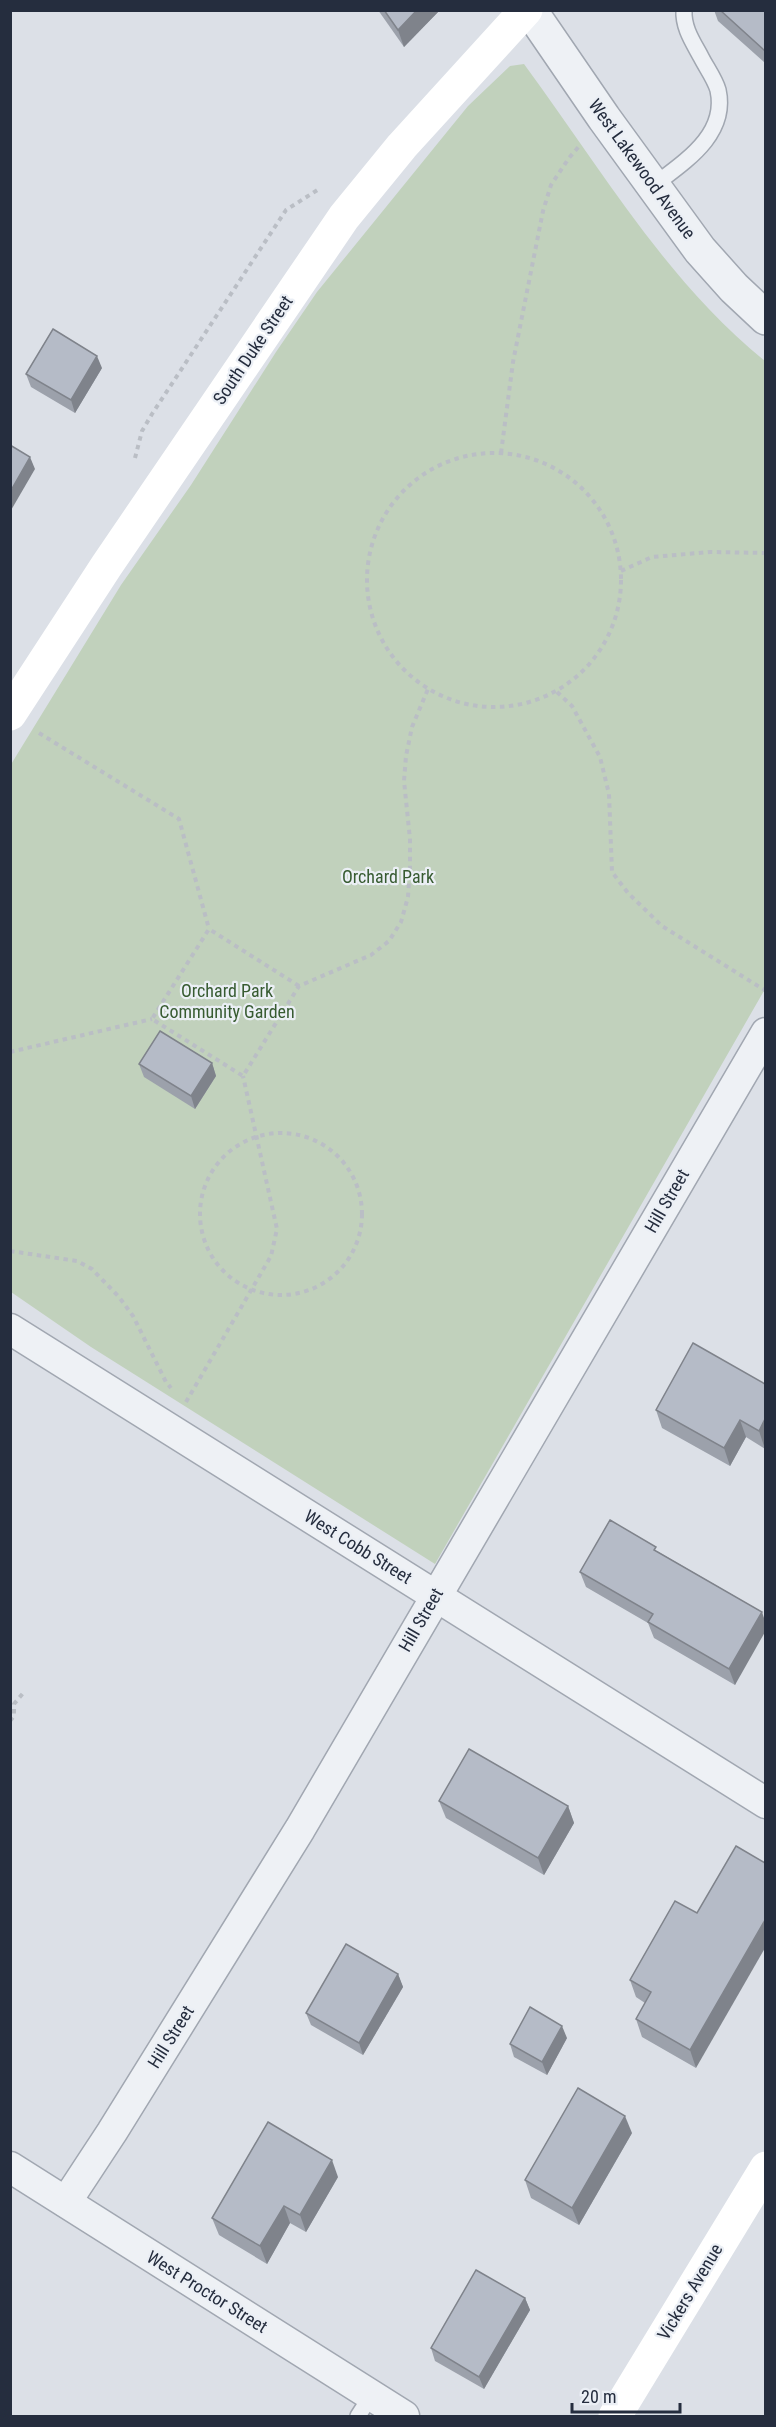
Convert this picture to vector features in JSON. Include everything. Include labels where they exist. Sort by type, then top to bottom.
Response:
[{"type":"main road","name":"South Duke Street","points":[[20,721],[107,565],[344,217],[402,146],[528,10]]},
{"type":"main road","name":"Vickers Avenue","points":[[615,2416],[765,2168]]},
{"type":"street","name":"West Lakewood Avenue","points":[[528,10],[700,250],[765,318]]},
{"type":"street","name":"Hill Street","points":[[66,2202],[300,1830],[765,1033]]},
{"type":"street","name":"West Cobb Street","points":[[10,1329],[765,1803]]},
{"type":"street","name":"West Proctor Street","points":[[10,2167],[66,2202],[364,2406],[404,2416]]},
{"type":"lane","points":[[653,186],[695,153],[711,134],[719,114],[718,89],[688,34],[684,10]]},
{"type":"path","points":[[501,453],[513,362],[543,210],[551,185],[568,158],[604,118]]},
{"type":"path","points":[[477,453],[501,453],[535,459],[565,474],[584,490],[603,514],[613,534],[621,571],[621,595],[615,621],[605,644],[584,671],[557,692],[532,703],[500,708],[471,706],[438,695],[411,678],[389,654],[372,620],[366,593],[367,564],[372,539],[385,513],[409,484],[444,462],[477,453]]},
{"type":"path","points":[[621,571],[652,556],[710,552],[765,553]]},
{"type":"path","points":[[243,1076],[299,986],[371,955],[389,941],[401,922],[408,897],[410,866],[410,839],[404,781],[406,756],[412,727],[428,689]]},
{"type":"path","points":[[557,692],[572,706],[600,757],[609,794],[612,872],[628,893],[662,926],[765,991]]},
{"type":"path","points":[[20,721],[179,819],[209,929],[299,986]]},
{"type":"path","points":[[10,1052],[153,1019],[209,929]]},
{"type":"path","points":[[153,1019],[243,1076],[277,1229],[271,1256],[170,1429]]},
{"type":"path","points":[[272,1133],[290,1133],[320,1143],[346,1165],[355,1181],[361,1200],[362,1219],[359,1237],[342,1268],[326,1281],[310,1289],[296,1293],[273,1294],[252,1289],[229,1275],[217,1263],[202,1234],[200,1216],[202,1198],[208,1179],[215,1167],[239,1144],[258,1137],[272,1133]]},
{"type":"path","points":[[10,1251],[77,1260],[92,1269],[119,1297],[133,1316],[166,1382],[197,1407]]},
{"type":"path","points":[[10,1722],[14,1716],[14,1704],[24,1692]]},
{"type":"green space","name":"Orchard Park","points":[[524,64],[607,182],[665,259],[729,329],[765,361],[765,989],[435,1564],[91,1347],[11,1292],[10,766],[121,585],[191,485],[317,292],[468,106],[510,66]]},
{"type":"building","points":[[384,10],[417,10],[398,30]]},
{"type":"building","points":[[720,10],[765,10],[765,51]]},
{"type":"building","points":[[53,329],[97,356],[71,400],[26,374]]},
{"type":"building","points":[[10,445],[30,457],[10,492]]},
{"type":"building","points":[[160,1031],[212,1063],[191,1096],[139,1064]]},
{"type":"building","points":[[693,1343],[765,1384],[765,1419],[759,1431],[740,1420],[724,1448],[656,1410]]},
{"type":"building","points":[[610,1520],[656,1547],[654,1550],[762,1612],[729,1669],[648,1622],[653,1614],[580,1572]]},
{"type":"building","points":[[469,1749],[568,1806],[538,1858],[439,1801]]},
{"type":"building","points":[[736,1846],[765,1863],[765,1920],[690,2050],[636,2019],[651,1992],[630,1980],[675,1901],[697,1913]]},
{"type":"building","points":[[346,1944],[398,1974],[359,2043],[306,2013]]},
{"type":"building","points":[[530,2007],[562,2026],[542,2062],[510,2044]]},
{"type":"building","points":[[578,2088],[625,2116],[572,2208],[525,2180]]},
{"type":"building","points":[[268,2122],[332,2160],[300,2215],[284,2206],[260,2246],[212,2218]]},
{"type":"building","points":[[476,2270],[525,2298],[479,2377],[431,2348]]},
{"type":"park label","name":"Orchard Park Community Garden","points":[[227,1001]]}]
